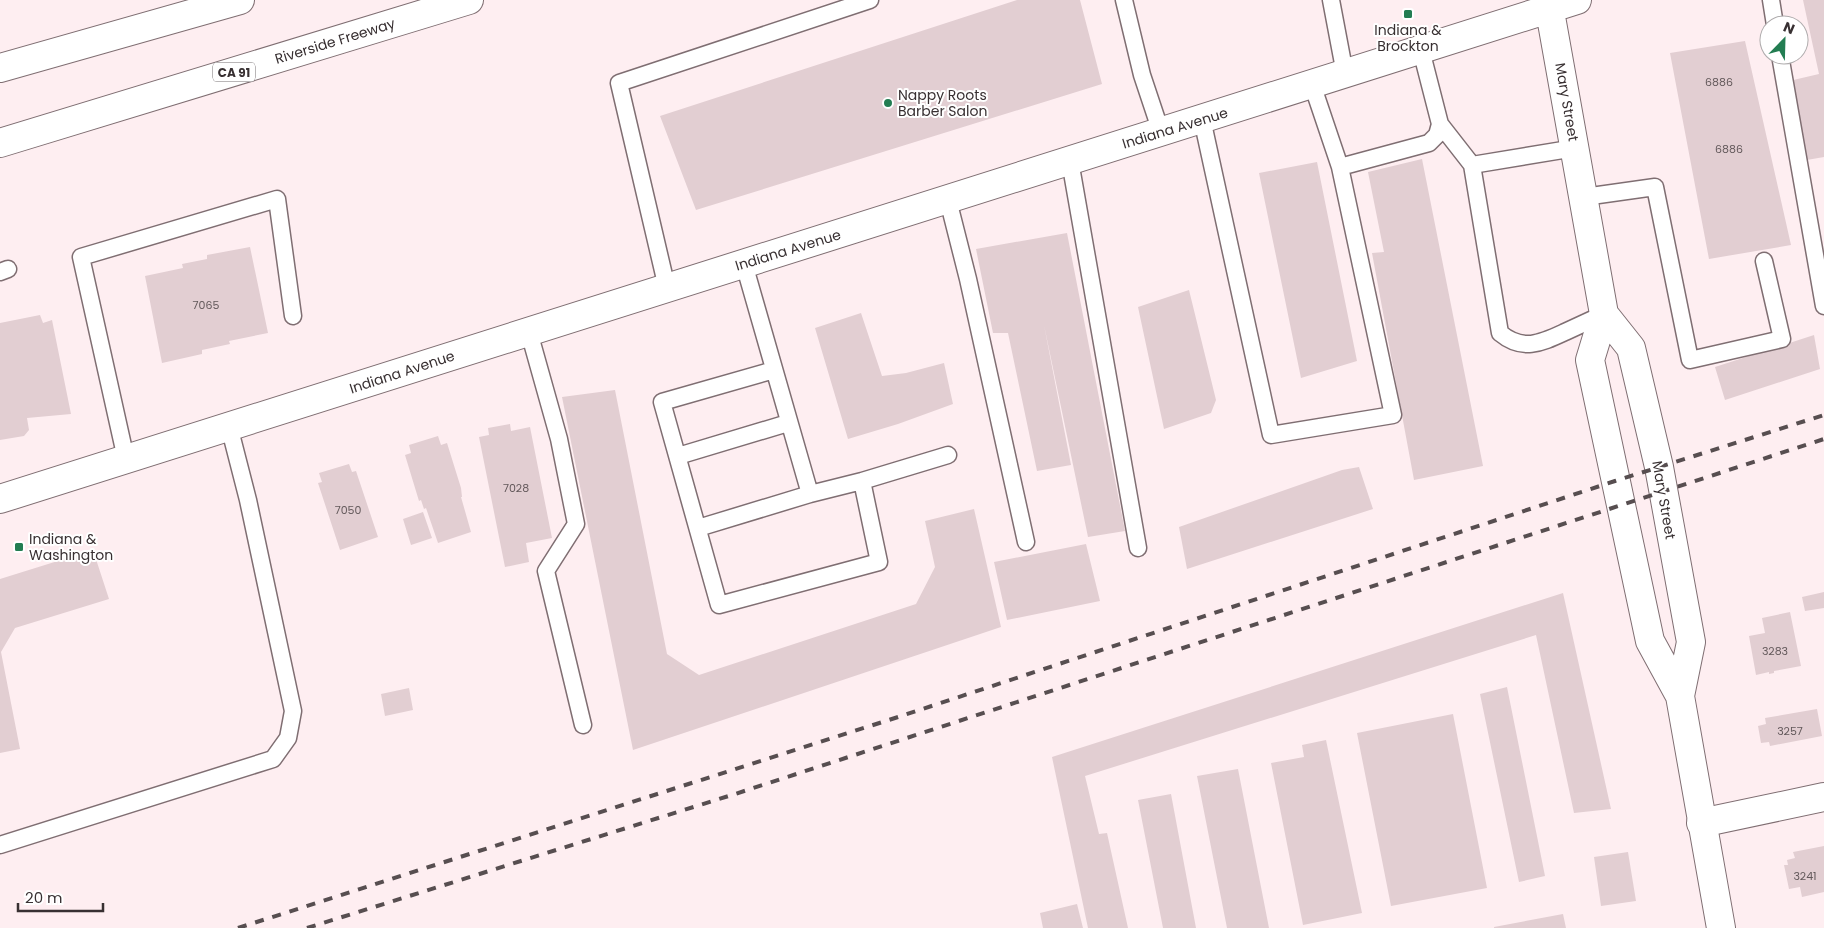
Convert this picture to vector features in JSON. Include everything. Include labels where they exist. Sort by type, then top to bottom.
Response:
[{"type":"main road","points":[[0,68],[240,0]]},
{"type":"main road","name":"Riverside Freeway","points":[[0,143],[469,0]]},
{"type":"main road","name":"Indiana Avenue","points":[[0,499],[1421,50],[1549,4],[1577,0]]},
{"type":"main road","name":"Mary Street","points":[[1549,4],[1604,314],[1590,360],[1650,641],[1680,696],[1721,928]]},
{"type":"main road","name":"Mary Street","points":[[1604,314],[1631,348],[1659,467],[1691,642],[1680,696]]},
{"type":"main road","points":[[1701,823],[1824,797]]},
{"type":"lane","points":[[666,288],[619,83],[870,0]]},
{"type":"lane","points":[[1124,0],[1142,75],[1161,132]]},
{"type":"lane","points":[[1331,0],[1345,74]]},
{"type":"lane","points":[[1771,0],[1773,15]]},
{"type":"lane","points":[[1421,50],[1440,124],[1472,165],[1500,333],[1509,340],[1521,344],[1540,343],[1604,314]]},
{"type":"lane","points":[[1782,65],[1824,306]]},
{"type":"lane","points":[[1202,119],[1271,435],[1393,415],[1340,168],[1312,84]]},
{"type":"lane","points":[[1340,168],[1429,142],[1437,135],[1440,124]]},
{"type":"lane","points":[[1472,165],[1575,148]]},
{"type":"lane","points":[[1070,160],[1138,548]]},
{"type":"lane","points":[[1584,197],[1655,187],[1690,360],[1782,339],[1764,261]]},
{"type":"lane","points":[[126,459],[80,257],[277,198],[294,316]]},
{"type":"lane","points":[[948,200],[968,279],[1026,542]]},
{"type":"lane","points":[[744,264],[788,423],[810,494]]},
{"type":"lane","points":[[529,332],[559,440],[576,524],[546,571],[583,725]]},
{"type":"lane","points":[[774,370],[662,402],[719,605],[879,562],[862,481]]},
{"type":"lane","points":[[678,456],[788,423]]},
{"type":"lane","points":[[0,845],[273,759],[288,738],[293,711],[248,500],[229,426]]},
{"type":"lane","points":[[698,528],[948,455]]},
{"type":"building","points":[[1017,0],[1080,0],[1102,84],[696,210],[660,116]]},
{"type":"building","points":[[1803,0],[1824,0],[1824,157],[1801,161],[1789,81],[1819,74],[1809,28],[1809,15],[1806,15]]},
{"type":"building","points":[[1745,41],[1791,245],[1709,259],[1670,53]]},
{"type":"building","points":[[1422,159],[1483,466],[1414,480],[1372,253],[1384,252],[1368,172]]},
{"type":"building","points":[[1317,162],[1357,361],[1301,378],[1259,173]]},
{"type":"building","points":[[1067,233],[1125,531],[1088,537],[1044,325],[1071,465],[1037,471],[1008,333],[993,333],[976,249]]},
{"type":"building","points":[[250,247],[268,333],[229,341],[230,344],[202,350],[202,354],[162,363],[145,276],[183,268],[182,264],[207,259],[207,255]]},
{"type":"building","points":[[1189,290],[1216,400],[1211,413],[1164,429],[1138,307]]},
{"type":"building","points":[[861,313],[882,376],[906,373],[944,363],[953,404],[898,424],[848,439],[815,328]]},
{"type":"building","points":[[40,315],[43,323],[52,320],[71,414],[27,418],[29,430],[24,436],[0,440],[0,323]]},
{"type":"building","points":[[1814,335],[1820,369],[1725,400],[1715,367]]},
{"type":"building","points":[[615,390],[667,654],[699,675],[916,604],[935,567],[925,521],[974,509],[1001,627],[633,750],[562,397]]},
{"type":"building","points":[[510,424],[511,431],[530,427],[552,538],[526,543],[529,562],[505,567],[479,437],[489,435],[488,428]]},
{"type":"building","points":[[438,436],[441,445],[447,443],[461,488],[461,497],[471,532],[438,543],[426,508],[424,509],[421,500],[419,501],[405,455],[411,453],[409,445]]},
{"type":"building","points":[[349,464],[352,472],[356,471],[378,537],[340,550],[318,483],[322,482],[319,473]]},
{"type":"building","points":[[1359,467],[1373,509],[1187,569],[1179,527],[1342,470]]},
{"type":"building","points":[[423,512],[432,538],[411,545],[403,519]]},
{"type":"building","points":[[1086,544],[1100,601],[1007,620],[994,562]]},
{"type":"building","points":[[93,550],[109,599],[15,628],[1,652],[20,749],[0,753],[0,579]]},
{"type":"building","points":[[1824,592],[1824,608],[1805,611],[1802,597]]},
{"type":"building","points":[[1563,593],[1611,809],[1574,813],[1536,635],[1085,776],[1099,834],[1107,833],[1128,928],[1088,928],[1052,757]]},
{"type":"building","points":[[1790,612],[1801,666],[1774,671],[1774,673],[1769,674],[1769,672],[1756,675],[1749,636],[1765,633],[1762,618]]},
{"type":"building","points":[[1507,687],[1545,876],[1519,882],[1480,694]]},
{"type":"building","points":[[409,688],[413,710],[385,716],[381,694]]},
{"type":"building","points":[[1817,709],[1822,736],[1770,746],[1769,742],[1761,743],[1758,726],[1766,724],[1765,718]]},
{"type":"building","points":[[1453,714],[1487,888],[1391,906],[1357,733]]},
{"type":"building","points":[[1326,740],[1362,913],[1303,925],[1271,763],[1304,757],[1302,745]]},
{"type":"building","points":[[1238,769],[1269,928],[1227,928],[1197,776]]},
{"type":"building","points":[[1171,794],[1196,928],[1163,928],[1138,800]]},
{"type":"building","points":[[1824,846],[1824,892],[1802,897],[1800,887],[1789,889],[1784,865],[1788,865],[1787,860],[1795,858],[1793,852]]},
{"type":"building","points":[[1628,852],[1636,901],[1601,906],[1594,857]]},
{"type":"building","points":[[1077,904],[1083,928],[1043,928],[1040,913]]},
{"type":"building","points":[[1563,914],[1566,928],[1494,928],[1494,927]]},
{"type":"railway","points":[[238,928],[895,718],[1615,481],[1824,415]]},
{"type":"railway","points":[[307,928],[735,794],[1824,439]]},
{"type":"place","name":"Indiana & Brockton","points":[[1408,14]]},
{"type":"place","name":"Nappy Roots Barber Salon","points":[[888,103]]},
{"type":"place","name":"Indiana & Washington","points":[[19,547]]}]
